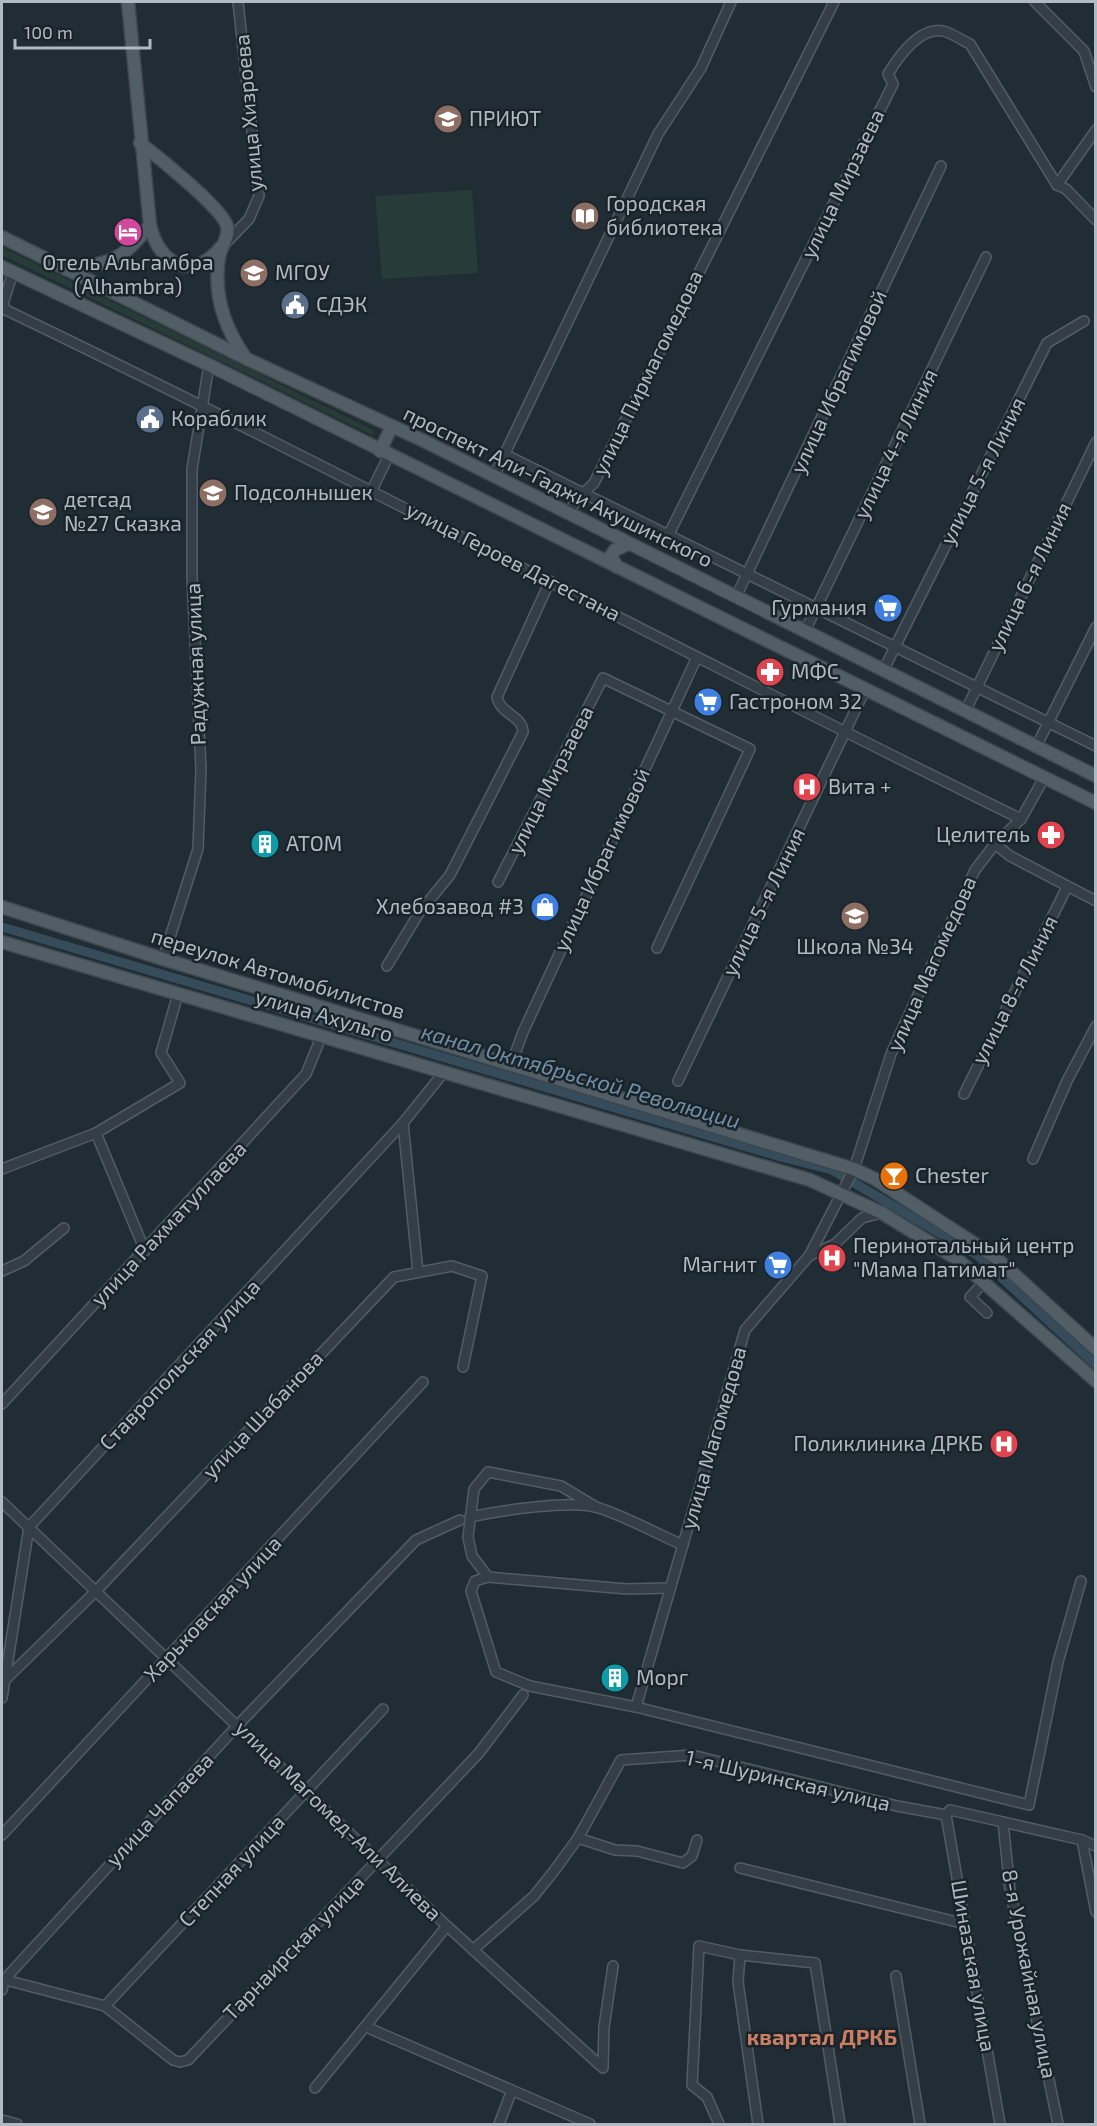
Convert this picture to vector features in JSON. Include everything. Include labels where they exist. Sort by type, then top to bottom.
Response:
[{"type":"main road","points":[[128,2],[140,143],[150,225],[159,250],[178,265],[198,265],[221,247]]},
{"type":"main road","points":[[140,143],[222,217],[228,234],[221,247],[218,277],[223,317],[230,334],[247,359]]},
{"type":"main road","points":[[65,269],[112,260],[129,251],[150,225]]},
{"type":"main road","name":"проспект Али-Гаджи Акушинского","points":[[2,237],[247,359],[494,476],[1095,776]]},
{"type":"main road","name":"проспект Али-Гаджи Акушинского","points":[[7,269],[209,365],[1095,803]]},
{"type":"main road","points":[[385,453],[392,426]]},
{"type":"main road","points":[[617,567],[612,556],[615,550],[628,544]]},
{"type":"main road","name":"переулок Автомобилистов","points":[[2,907],[163,959],[854,1169],[875,1179],[995,1257],[1095,1348]]},
{"type":"main road","name":"улица Ахульго","points":[[2,942],[810,1180],[842,1190],[882,1213]]},
{"type":"main road","points":[[882,1213],[957,1259],[985,1281],[1095,1381]]},
{"type":"street","name":"улица Хизроева","points":[[221,247],[249,219],[259,196],[238,2]]},
{"type":"street","points":[[494,476],[658,134],[701,68],[731,2]]},
{"type":"street","name":"улица Пирмагомедова","points":[[568,514],[577,499],[594,483],[834,2]]},
{"type":"street","points":[[1035,2],[1084,51],[1095,87]]},
{"type":"street","name":"улица Мирзаева","points":[[669,534],[893,84],[888,74],[920,36],[932,31],[945,32],[970,44],[1057,185]]},
{"type":"street","points":[[1094,216],[1066,189],[1057,185],[1095,130]]},
{"type":"street","name":"улица Ибрагимовой","points":[[736,597],[941,166]]},
{"type":"street","name":"улица 4-я Линия","points":[[805,631],[986,257]]},
{"type":"street","name":"улица Героев Дагестана","points":[[7,269],[3,308],[202,404],[845,733],[1021,819]]},
{"type":"street","name":"улица 5-я Линия","points":[[884,669],[1047,343],[1084,321]]},
{"type":"street","name":"Радужная улица","points":[[163,959],[198,849],[201,769],[192,469],[209,365]]},
{"type":"street","name":"улица 6-я Линия","points":[[965,712],[1095,442]]},
{"type":"street","points":[[372,490],[385,453]]},
{"type":"street","points":[[504,454],[1095,746]]},
{"type":"street","points":[[387,966],[419,913],[450,875],[523,732],[521,723],[502,708],[497,697],[550,581]]},
{"type":"street","points":[[1036,747],[1095,627]]},
{"type":"street","name":"улица Ибрагимовой","points":[[511,1065],[523,1032],[697,657]]},
{"type":"street","name":"улица Мирзаева","points":[[498,882],[603,678],[671,710]]},
{"type":"street","name":"улица 5-я Линия","points":[[678,1081],[865,690]]},
{"type":"street","points":[[657,948],[750,749],[671,710]]},
{"type":"street","name":"улица Магомедова","points":[[636,1707],[745,1330],[809,1256],[854,1169],[891,1054],[975,870],[995,844],[1021,819],[1044,778]]},
{"type":"street","points":[[995,844],[1010,856],[1095,901]]},
{"type":"street","name":"улица 8-я Линия","points":[[964,1094],[1067,887]]},
{"type":"street","points":[[2,1169],[96,1133],[180,1083],[161,1053],[178,994]]},
{"type":"street","points":[[1033,1159],[1095,1026]]},
{"type":"street","name":"улица Рахматуллаева","points":[[2,1404],[306,1074],[322,1035]]},
{"type":"street","name":"Ставропольская улица","points":[[29,1527],[404,1123],[444,1072]]},
{"type":"street","points":[[404,1123],[418,1272]]},
{"type":"street","points":[[96,1133],[145,1251]]},
{"type":"street","points":[[809,1256],[835,1245],[862,1218],[882,1213]]},
{"type":"street","points":[[2,1271],[24,1261],[64,1228]]},
{"type":"street","name":"улица Шабанова","points":[[3,1681],[96,1591],[394,1277],[452,1266],[482,1276],[464,1367]]},
{"type":"street","points":[[985,1281],[970,1297],[987,1313]]},
{"type":"street","name":"Харьковская улица","points":[[2,1835],[423,1382]]},
{"type":"street","points":[[488,1576],[472,1556],[468,1537],[474,1489],[488,1472],[561,1486],[596,1507],[683,1545]]},
{"type":"street","name":"улица Магомед-Али Алиева","points":[[2,1502],[308,1791],[447,1926],[603,2068],[604,2027],[613,1966]]},
{"type":"street","points":[[470,1517],[499,1510],[545,1506],[596,1507]]},
{"type":"street","name":"улица Чапаева","points":[[3,1979],[237,1726],[416,1540],[460,1520]]},
{"type":"street","points":[[2,1698],[29,1527]]},
{"type":"street","points":[[670,1588],[627,1589],[488,1576],[475,1581],[471,1591],[495,1672],[530,1686],[636,1707],[1029,1805],[1058,1662],[1081,1581]]},
{"type":"street","name":"Тарнаирская улица","points":[[105,2006],[173,2060],[180,2062],[188,2060],[479,1753],[523,1695]]},
{"type":"street","name":"Степная улица","points":[[105,2006],[383,1710]]},
{"type":"street","name":"1-я Шуринская улица","points":[[473,1950],[534,1896],[578,1838],[614,1768],[621,1760],[629,1758],[692,1755],[897,1806],[1004,1822],[1082,1840],[1095,1846]]},
{"type":"street","name":"Шиназская улица","points":[[948,1812],[1000,2124]]},
{"type":"street","name":"8-я Урожайная улица","points":[[1004,1822],[1010,1890],[1058,2124]]},
{"type":"street","points":[[578,1838],[615,1850],[637,1851],[683,1863],[692,1856],[697,1840]]},
{"type":"street","points":[[1082,1840],[1095,1912]]},
{"type":"street","points":[[740,1868],[965,1924]]},
{"type":"street","points":[[315,2088],[447,1926]]},
{"type":"street","points":[[719,2124],[707,2097],[692,2085],[699,1946],[740,1954],[815,1963],[840,2124]]},
{"type":"street","points":[[740,1954],[738,1982],[758,2124]]},
{"type":"street","points":[[896,1976],[920,2124]]},
{"type":"street","points":[[2,1990],[3,1979],[105,2006]]},
{"type":"street","points":[[366,2027],[590,2124]]},
{"type":"street","points":[[498,2124],[512,2090]]},
{"type":"street","points":[[2,2120],[17,2124]]},
{"type":"green space","points":[[472,190],[478,273],[382,279],[375,196]]},
{"type":"green space","points":[[2,247],[373,430],[374,436],[2,255]]},
{"type":"waterway","name":"канал Октябрьской Революции","points":[[2,927],[781,1157],[832,1170],[977,1255],[1096,1365]]},
{"type":"place","name":"ПРИЮТ","points":[[448,119]]},
{"type":"place","name":"Городская библиотека","points":[[585,216]]},
{"type":"place","name":"Отель Альгамбра (Alhambra)","points":[[128,232]]},
{"type":"place","name":"МГОУ","points":[[254,273]]},
{"type":"place","name":"СДЭК","points":[[295,305]]},
{"type":"place","name":"Кораблик","points":[[150,419]]},
{"type":"place","name":"Подсолнышек","points":[[213,493]]},
{"type":"place","name":"детсад №27 Сказка","points":[[43,512]]},
{"type":"place","name":"Гурмания","points":[[888,608]]},
{"type":"place","name":"МФС","points":[[770,672]]},
{"type":"place","name":"Гастроном 32","points":[[708,702]]},
{"type":"place","name":"Вита +","points":[[807,787]]},
{"type":"place","name":"Целитель","points":[[1051,835]]},
{"type":"place","name":"АТОМ","points":[[265,844]]},
{"type":"place","name":"Хлебозавод #3","points":[[545,907]]},
{"type":"place","name":"Школа №34","points":[[855,916]]},
{"type":"place","name":"Chester","points":[[894,1176]]},
{"type":"place","name":"Перинотальный центр \"Мама Патимат\"","points":[[832,1258]]},
{"type":"place","name":"Магнит","points":[[778,1265]]},
{"type":"place","name":"Поликлиника ДРКБ","points":[[1004,1444]]},
{"type":"place","name":"Морг","points":[[615,1678]]},
{"type":"district","name":"квартал ДРКБ","points":[[822,2037]]}]
